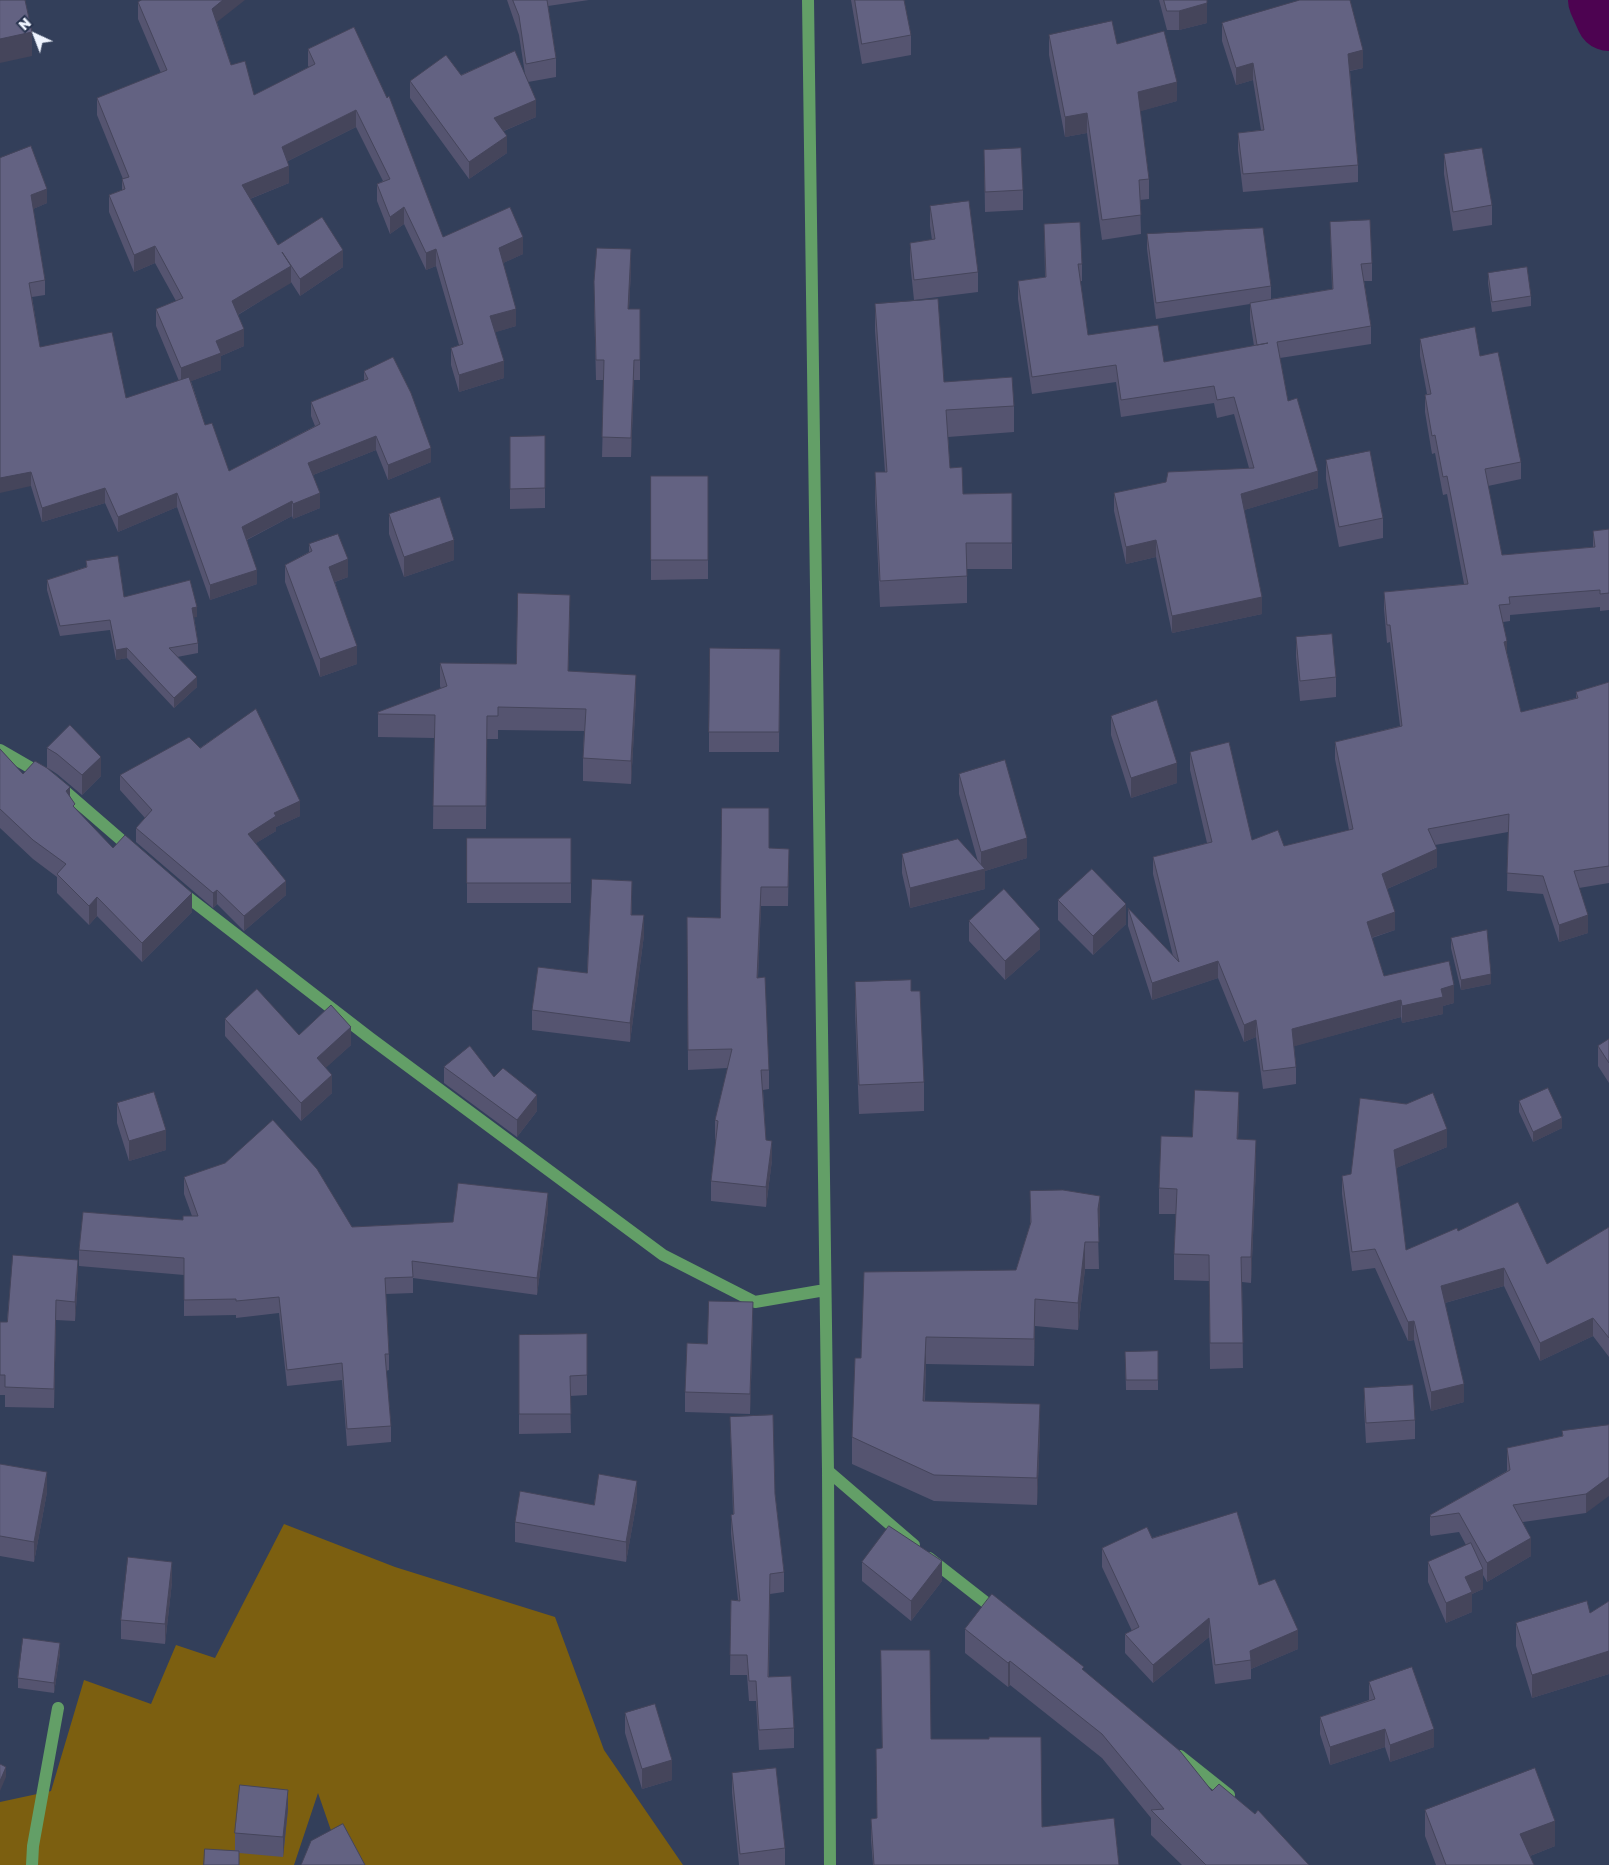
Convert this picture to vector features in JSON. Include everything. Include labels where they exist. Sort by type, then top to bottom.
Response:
[{"type":"street","points":[[808,0],[828,1471],[830,1865]]},
{"type":"street","points":[[0,750],[52,780],[142,858]]},
{"type":"street","points":[[171,884],[370,1038],[663,1255],[754,1302],[825,1290]]},
{"type":"street","points":[[828,1471],[930,1559],[1008,1620]]},
{"type":"street","points":[[32,1865],[33,1846],[58,1708]]},
{"type":"street","points":[[1169,1748],[1239,1803]]},
{"type":"shaded area","points":[[284,1524],[395,1567],[555,1617],[604,1750],[683,1865],[343,1865],[318,1793],[294,1865],[0,1865],[0,1802],[51,1791],[84,1680],[151,1704],[176,1645],[215,1658]]},
{"type":"building","points":[[0,0],[25,0],[32,32],[0,39]]},
{"type":"building","points":[[142,0],[223,0],[212,9],[231,65],[245,61],[254,95],[315,64],[308,49],[354,27],[387,98],[389,96],[443,237],[510,207],[523,237],[499,248],[516,309],[490,316],[504,361],[459,375],[451,348],[463,344],[436,249],[426,253],[404,207],[390,217],[377,184],[390,179],[356,110],[282,147],[289,166],[242,185],[278,245],[322,217],[343,250],[300,279],[282,252],[291,266],[232,301],[244,329],[216,341],[221,353],[181,368],[156,309],[183,298],[155,246],[134,255],[109,195],[125,189],[122,179],[129,177],[97,98],[167,70],[138,2]]},
{"type":"building","points":[[513,0],[547,0],[556,58],[526,64],[519,16]]},
{"type":"building","points":[[855,0],[904,0],[911,35],[862,44]]},
{"type":"building","points":[[1164,0],[1207,0],[1207,3],[1179,11],[1167,11]]},
{"type":"building","points":[[1300,0],[1350,0],[1363,50],[1348,54],[1358,165],[1243,174],[1238,133],[1264,130],[1253,63],[1236,68],[1222,23]]},
{"type":"building","points":[[1112,21],[1117,44],[1164,31],[1177,82],[1138,92],[1149,179],[1139,180],[1141,215],[1102,220],[1087,113],[1065,117],[1049,35]]},
{"type":"building","points":[[515,51],[536,100],[494,118],[507,136],[469,162],[410,81],[446,55],[461,75]]},
{"type":"building","points":[[31,146],[47,189],[31,195],[45,280],[29,283],[40,347],[112,332],[126,398],[189,377],[205,425],[212,423],[229,471],[320,424],[311,402],[368,379],[364,371],[393,357],[411,393],[431,448],[388,465],[376,436],[308,463],[320,493],[293,504],[292,501],[242,527],[257,570],[210,585],[177,493],[118,517],[105,488],[42,508],[31,472],[0,478],[0,158]]},
{"type":"building","points":[[1021,148],[1023,190],[985,192],[984,150]]},
{"type":"building","points":[[1482,148],[1492,205],[1453,212],[1444,154]]},
{"type":"building","points":[[969,201],[978,272],[914,280],[910,243],[935,239],[930,206]]},
{"type":"building","points":[[1370,220],[1372,263],[1361,264],[1371,326],[1277,342],[1288,401],[1297,398],[1318,471],[1241,494],[1262,597],[1172,616],[1156,540],[1126,547],[1114,493],[1166,482],[1168,472],[1254,468],[1234,397],[1217,400],[1214,386],[1121,400],[1116,365],[1032,377],[1018,281],[1046,277],[1044,224],[1080,222],[1082,264],[1078,264],[1088,335],[1158,325],[1164,362],[1268,343],[1257,345],[1250,303],[1333,289],[1330,222]]},
{"type":"building","points":[[1263,228],[1271,286],[1156,303],[1147,234]]},
{"type":"building","points":[[597,248],[631,249],[628,309],[640,309],[640,360],[634,360],[631,438],[602,437],[604,360],[596,360],[594,282]]},
{"type":"building","points":[[1527,267],[1531,296],[1492,302],[1488,273]]},
{"type":"building","points":[[938,299],[944,382],[1012,377],[1014,406],[946,410],[950,468],[962,467],[963,494],[1012,493],[1012,543],[966,543],[967,576],[880,581],[875,472],[887,472],[875,304]]},
{"type":"building","points":[[1475,327],[1480,356],[1498,352],[1521,462],[1485,469],[1502,555],[1595,547],[1593,531],[1609,529],[1609,593],[1600,594],[1600,590],[1509,597],[1510,604],[1499,605],[1507,641],[1504,642],[1521,712],[1578,698],[1576,692],[1609,682],[1609,866],[1574,871],[1588,915],[1559,925],[1543,876],[1507,873],[1509,814],[1428,829],[1437,849],[1382,874],[1395,912],[1367,922],[1384,976],[1449,961],[1454,985],[1441,989],[1443,997],[1402,1006],[1401,1000],[1292,1029],[1296,1067],[1263,1071],[1256,1020],[1244,1025],[1218,961],[1152,983],[1128,908],[1179,962],[1153,857],[1212,842],[1190,752],[1229,742],[1252,840],[1278,830],[1284,846],[1353,829],[1335,742],[1402,726],[1390,625],[1387,625],[1384,592],[1468,584],[1447,476],[1443,477],[1435,435],[1432,436],[1425,395],[1431,394],[1420,339]]},
{"type":"building","points":[[545,436],[545,488],[510,489],[510,437]]},
{"type":"building","points":[[1370,451],[1383,518],[1339,527],[1326,460]]},
{"type":"building","points":[[651,476],[708,476],[708,560],[651,560]]},
{"type":"building","points":[[440,497],[454,540],[404,557],[389,514]]},
{"type":"building","points":[[338,534],[348,559],[329,567],[357,646],[320,659],[285,565],[312,551],[309,544]]},
{"type":"building","points":[[118,556],[124,597],[190,580],[197,607],[192,608],[198,643],[169,648],[197,677],[174,698],[127,648],[116,650],[110,620],[60,626],[47,580],[87,567],[86,561]]},
{"type":"building","points":[[518,593],[570,595],[568,671],[636,675],[631,761],[583,758],[586,709],[498,707],[498,716],[487,716],[486,806],[433,806],[435,715],[378,714],[378,712],[447,686],[440,663],[516,664]]},
{"type":"building","points":[[1332,634],[1336,677],[1300,681],[1296,637]]},
{"type":"building","points":[[710,648],[780,649],[779,732],[709,732]]},
{"type":"building","points":[[1157,700],[1177,763],[1131,778],[1111,716]]},
{"type":"building","points":[[256,709],[300,801],[274,813],[276,816],[248,834],[286,881],[244,916],[217,890],[213,893],[136,828],[152,810],[120,775],[189,737],[200,748]]},
{"type":"building","points":[[70,725],[101,757],[82,775],[47,748]]},
{"type":"building","points":[[0,749],[23,774],[35,761],[47,768],[70,787],[66,791],[75,804],[73,806],[113,848],[125,835],[192,893],[142,943],[97,897],[89,906],[57,874],[66,864],[33,840],[0,809]]},
{"type":"building","points":[[1005,760],[1027,838],[981,852],[959,774]]},
{"type":"building","points":[[722,808],[769,808],[769,848],[789,849],[788,887],[761,887],[757,978],[765,977],[769,1070],[761,1070],[766,1140],[772,1141],[766,1187],[711,1181],[718,1121],[715,1120],[732,1049],[688,1050],[687,917],[720,918]]},
{"type":"building","points":[[467,838],[571,838],[571,883],[467,883]]},
{"type":"building","points":[[958,839],[985,869],[910,888],[902,854]]},
{"type":"building","points":[[1092,869],[1126,904],[1093,936],[1058,900]]},
{"type":"building","points":[[592,879],[632,881],[631,915],[644,915],[630,1023],[532,1010],[538,967],[587,973]]},
{"type":"building","points":[[1004,889],[1040,929],[1005,961],[969,921]]},
{"type":"building","points":[[1487,930],[1491,974],[1461,980],[1451,938]]},
{"type":"building","points":[[911,980],[911,991],[920,991],[924,1082],[859,1085],[855,982]]},
{"type":"building","points":[[257,989],[299,1035],[331,1005],[351,1027],[317,1058],[332,1075],[301,1103],[225,1019]]},
{"type":"building","points":[[1609,1039],[1609,1063],[1598,1046]]},
{"type":"building","points":[[470,1046],[494,1077],[503,1068],[537,1095],[517,1120],[444,1067]]},
{"type":"building","points":[[1548,1088],[1562,1118],[1533,1132],[1519,1101]]},
{"type":"building","points":[[1195,1090],[1239,1092],[1237,1139],[1256,1140],[1251,1257],[1241,1257],[1243,1343],[1210,1343],[1209,1255],[1174,1254],[1177,1189],[1159,1188],[1161,1136],[1192,1137]]},
{"type":"building","points":[[154,1092],[166,1130],[129,1141],[117,1103]]},
{"type":"building","points":[[1433,1093],[1447,1129],[1394,1150],[1406,1250],[1457,1228],[1458,1231],[1518,1202],[1547,1264],[1609,1227],[1609,1338],[1593,1318],[1540,1343],[1504,1268],[1441,1286],[1464,1384],[1431,1392],[1414,1321],[1408,1322],[1375,1249],[1352,1252],[1342,1176],[1351,1174],[1360,1098],[1406,1104]]},
{"type":"building","points":[[273,1120],[317,1169],[352,1227],[453,1222],[458,1183],[548,1193],[537,1278],[412,1261],[413,1277],[385,1278],[389,1354],[385,1354],[391,1426],[347,1429],[342,1363],[287,1370],[279,1297],[236,1301],[236,1299],[184,1300],[184,1258],[79,1250],[83,1212],[183,1220],[183,1216],[198,1216],[184,1177],[225,1163]]},
{"type":"building","points":[[1063,1190],[1100,1196],[1098,1209],[1099,1242],[1085,1242],[1078,1303],[1035,1299],[1034,1339],[926,1337],[923,1401],[1040,1404],[1037,1478],[934,1475],[852,1437],[855,1358],[861,1358],[864,1272],[1016,1270],[1031,1222],[1030,1191]]},
{"type":"building","points":[[13,1255],[78,1260],[75,1302],[56,1300],[54,1389],[5,1387],[5,1375],[0,1375],[0,1322],[7,1322]]},
{"type":"building","points":[[709,1301],[753,1302],[750,1394],[685,1392],[687,1343],[707,1344]]},
{"type":"building","points":[[587,1334],[587,1375],[570,1376],[571,1414],[519,1414],[519,1335]]},
{"type":"building","points":[[1158,1351],[1158,1380],[1126,1380],[1125,1352]]},
{"type":"building","points":[[1413,1385],[1415,1420],[1366,1423],[1364,1388]]},
{"type":"building","points":[[773,1415],[775,1494],[784,1572],[770,1574],[768,1677],[791,1676],[794,1728],[759,1730],[756,1681],[749,1681],[747,1655],[730,1655],[731,1600],[740,1601],[731,1515],[734,1514],[730,1417]]},
{"type":"building","points":[[1609,1425],[1609,1477],[1586,1494],[1513,1505],[1531,1538],[1487,1563],[1459,1513],[1431,1517],[1430,1515],[1510,1470],[1507,1448],[1563,1436],[1562,1431]]},
{"type":"building","points":[[0,1464],[47,1472],[34,1542],[0,1536]]},
{"type":"building","points":[[599,1474],[637,1481],[626,1542],[515,1522],[520,1491],[594,1505]]},
{"type":"building","points":[[1237,1512],[1259,1585],[1275,1579],[1298,1630],[1250,1651],[1251,1660],[1215,1665],[1209,1618],[1153,1665],[1125,1634],[1139,1627],[1102,1548],[1147,1527],[1152,1538]]},
{"type":"building","points":[[889,1526],[942,1561],[911,1601],[862,1562]]},
{"type":"building","points":[[1471,1543],[1483,1569],[1465,1577],[1472,1592],[1446,1603],[1428,1562]]},
{"type":"building","points":[[128,1557],[172,1562],[165,1624],[121,1620]]},
{"type":"building","points":[[992,1594],[1084,1667],[1082,1669],[1180,1751],[1212,1791],[1219,1784],[1255,1814],[1258,1810],[1309,1865],[1206,1865],[1151,1810],[1164,1809],[1102,1734],[1010,1661],[1008,1663],[965,1629]]},
{"type":"building","points":[[1587,1601],[1590,1613],[1609,1601],[1609,1651],[1532,1675],[1516,1623]]},
{"type":"building","points":[[23,1638],[60,1643],[54,1683],[18,1678]]},
{"type":"building","points":[[881,1650],[930,1650],[931,1739],[1041,1737],[1042,1827],[1114,1818],[1119,1865],[874,1865],[871,1819],[877,1818],[876,1749],[882,1748]]},
{"type":"building","points":[[1412,1667],[1434,1729],[1390,1745],[1385,1729],[1330,1747],[1320,1717],[1375,1699],[1369,1682]]},
{"type":"building","points":[[655,1704],[672,1760],[642,1769],[625,1713]]},
{"type":"building","points":[[0,1764],[6,1767],[0,1781]]},
{"type":"building","points":[[776,1768],[785,1848],[740,1854],[732,1773]]},
{"type":"building","points":[[1535,1768],[1555,1821],[1520,1834],[1534,1865],[1446,1865],[1425,1810]]},
{"type":"building","points":[[240,1785],[288,1790],[283,1837],[235,1833]]},
{"type":"building","points":[[343,1824],[365,1865],[301,1865],[311,1841]]},
{"type":"building","points":[[205,1849],[239,1851],[239,1865],[204,1865]]},
{"type":"waterway","points":[[1601,0],[1609,18]]}]
